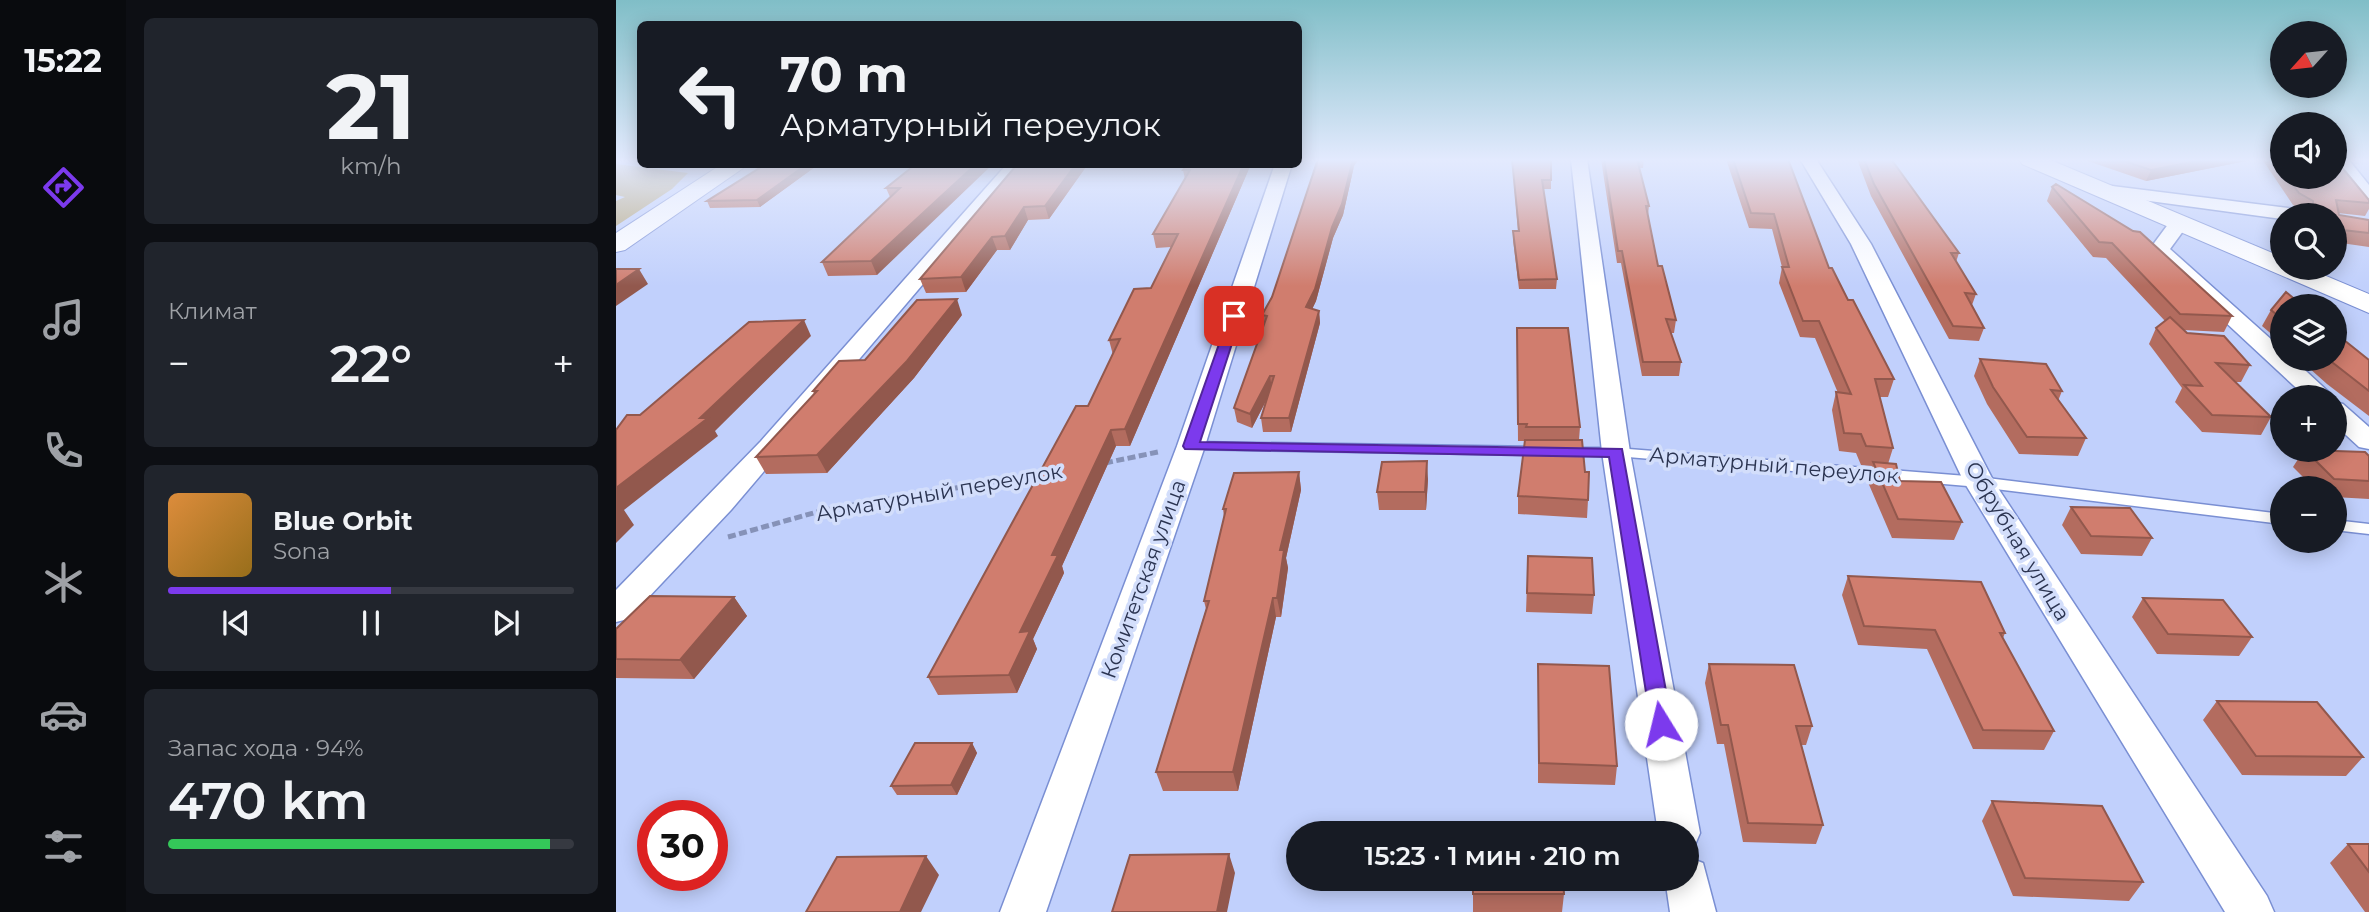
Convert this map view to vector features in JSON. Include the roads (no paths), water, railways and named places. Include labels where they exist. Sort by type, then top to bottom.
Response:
[{"type":"street","points":[[616,244],[681,202]]},
{"type":"street","points":[[616,610],[686,543],[983,202]]},
{"type":"street","name":"Комитетская улица","points":[[1023,912],[1191,446],[1272,202]]},
{"type":"street","points":[[1584,202],[1616,453],[1677,821]]},
{"type":"street","name":"Обрубная улица","points":[[1835,202],[1861,244],[1979,482],[2250,912]]},
{"type":"street","points":[[2130,202],[2270,262]]},
{"type":"street","points":[[2193,202],[2270,212]]},
{"type":"street","points":[[2179,223],[2159,250],[2308,385]]},
{"type":"street","points":[[2313,280],[2369,304]]},
{"type":"street","points":[[2347,422],[2369,441]]},
{"type":"street","points":[[1689,891],[1693,912]]},
{"type":"lane","name":"Арматурный переулок","points":[[1191,446],[1616,453],[1979,482],[2270,518]]},
{"type":"lane","points":[[2347,526],[2369,529]]}]
